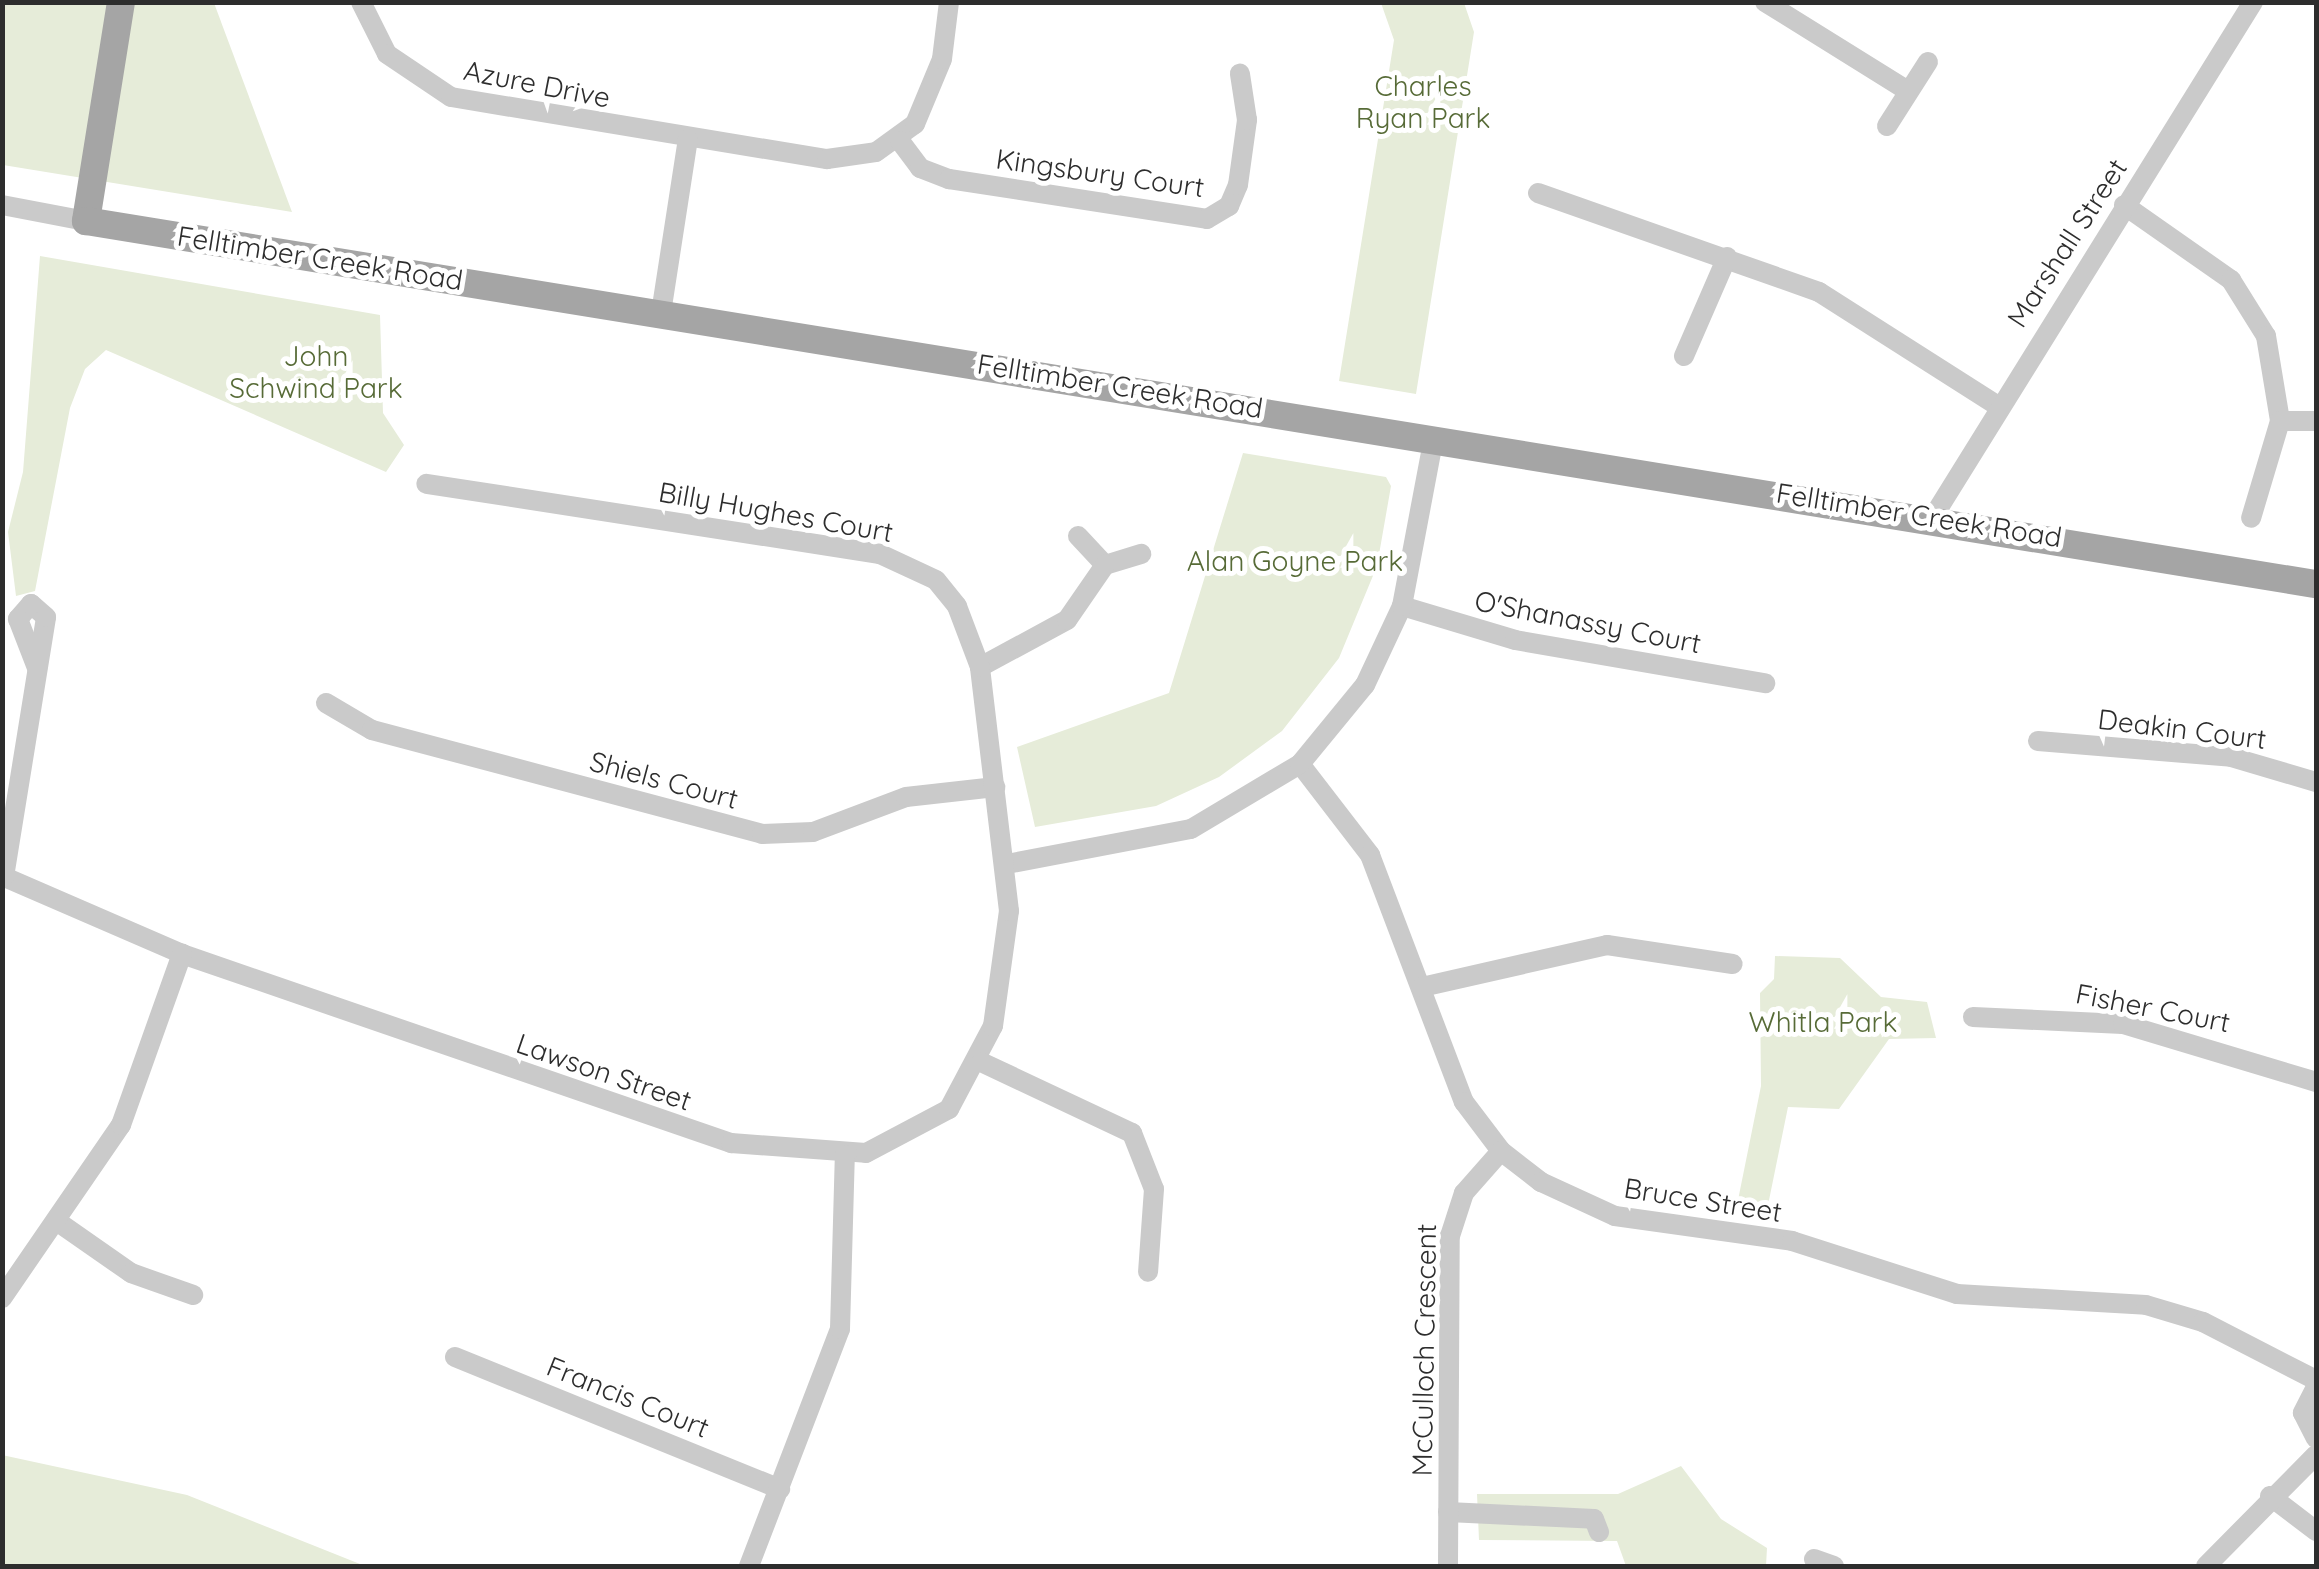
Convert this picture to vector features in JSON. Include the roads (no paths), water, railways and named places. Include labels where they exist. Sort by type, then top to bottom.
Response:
[{"type":"main road","points":[[86,220],[121,2]]},
{"type":"main road","name":"Felltimber Creek Road","points":[[86,220],[1933,517],[2237,567],[2316,584]]},
{"type":"main road","name":"Felltimber Creek Road","points":[[2237,567],[2316,573]]},
{"type":"street","name":"Azure Drive","points":[[361,2],[387,54],[451,97],[827,159],[900,141]]},
{"type":"street","points":[[900,141],[931,98],[950,2]]},
{"type":"street","points":[[1765,2],[1908,91]]},
{"type":"street","name":"Marshall Street","points":[[1933,517],[1995,404],[2253,2]]},
{"type":"street","points":[[1887,126],[1928,62]]},
{"type":"street","name":"Kingsbury Court","points":[[900,141],[920,168],[949,179],[1207,219],[1229,206],[1238,185],[1247,120],[1240,74]]},
{"type":"street","points":[[661,313],[688,139]]},
{"type":"street","points":[[1538,193],[1819,292],[1995,404]]},
{"type":"street","name":"Felltimber Creek Road","points":[[2,205],[86,220]]},
{"type":"street","points":[[2124,205],[2232,280],[2266,336],[2280,421],[2250,518]]},
{"type":"street","points":[[1684,356],[1726,257]]},
{"type":"street","points":[[2280,421],[2316,421]]},
{"type":"street","points":[[1007,864],[1178,834],[1300,764],[1364,685],[1402,606],[1434,437]]},
{"type":"street","name":"Billy Hughes Court","points":[[426,484],[880,554],[936,580],[957,606],[980,667],[1007,864]]},
{"type":"street","points":[[1078,536],[1105,565]]},
{"type":"street","points":[[980,667],[1067,620],[1105,565],[1141,554]]},
{"type":"street","name":"O'Shanassy Court","points":[[1402,606],[1515,640],[1765,683]]},
{"type":"street","points":[[4,877],[37,668]]},
{"type":"street","name":"Shiels Court","points":[[326,703],[372,730],[762,834],[812,832],[906,797],[995,787]]},
{"type":"street","name":"Deakin Court","points":[[2038,741],[2231,757],[2316,782]]},
{"type":"street","name":"Bruce Street","points":[[1300,764],[1370,855],[1422,987],[1451,1076],[1501,1152],[1615,1216],[1792,1241],[1957,1294],[2146,1305],[2203,1322],[2272,1363],[2316,1383]]},
{"type":"street","name":"Lawson Street","points":[[4,877],[182,954],[676,1127],[844,1155],[925,1129],[981,1062],[1007,963],[1007,864]]},
{"type":"street","points":[[1422,987],[1606,944],[1733,964]]},
{"type":"street","points":[[2,1298],[58,1222],[120,1125],[182,954]]},
{"type":"street","name":"Fisher Court","points":[[1973,1017],[2152,1030],[2316,1082]]},
{"type":"street","points":[[981,1062],[1132,1133],[1154,1188],[1148,1272]]},
{"type":"street","name":"McCulloch Crescent","points":[[1448,1566],[1453,1215],[1501,1152]]},
{"type":"street","points":[[749,1566],[840,1329],[844,1155]]},
{"type":"street","points":[[58,1222],[131,1273],[193,1295]]},
{"type":"street","name":"Francis Court","points":[[454,1357],[780,1488]]},
{"type":"street","name":"Bruce Street","points":[[2272,1363],[2308,1424]]},
{"type":"street","points":[[2290,1472],[2308,1424],[2316,1383]]},
{"type":"street","points":[[2206,1566],[2290,1472],[2316,1455]]},
{"type":"street","points":[[2270,1496],[2316,1531]]},
{"type":"street","points":[[1448,1512],[1594,1519],[1598,1532]]},
{"type":"park label","name":"Charles Ryan Park","points":[[1423,102]]},
{"type":"park label","name":"John Schwind Park","points":[[316,372]]},
{"type":"park label","name":"Alan Goyne Park","points":[[1295,561]]},
{"type":"park label","name":"Whitla Park","points":[[1823,1022]]}]
